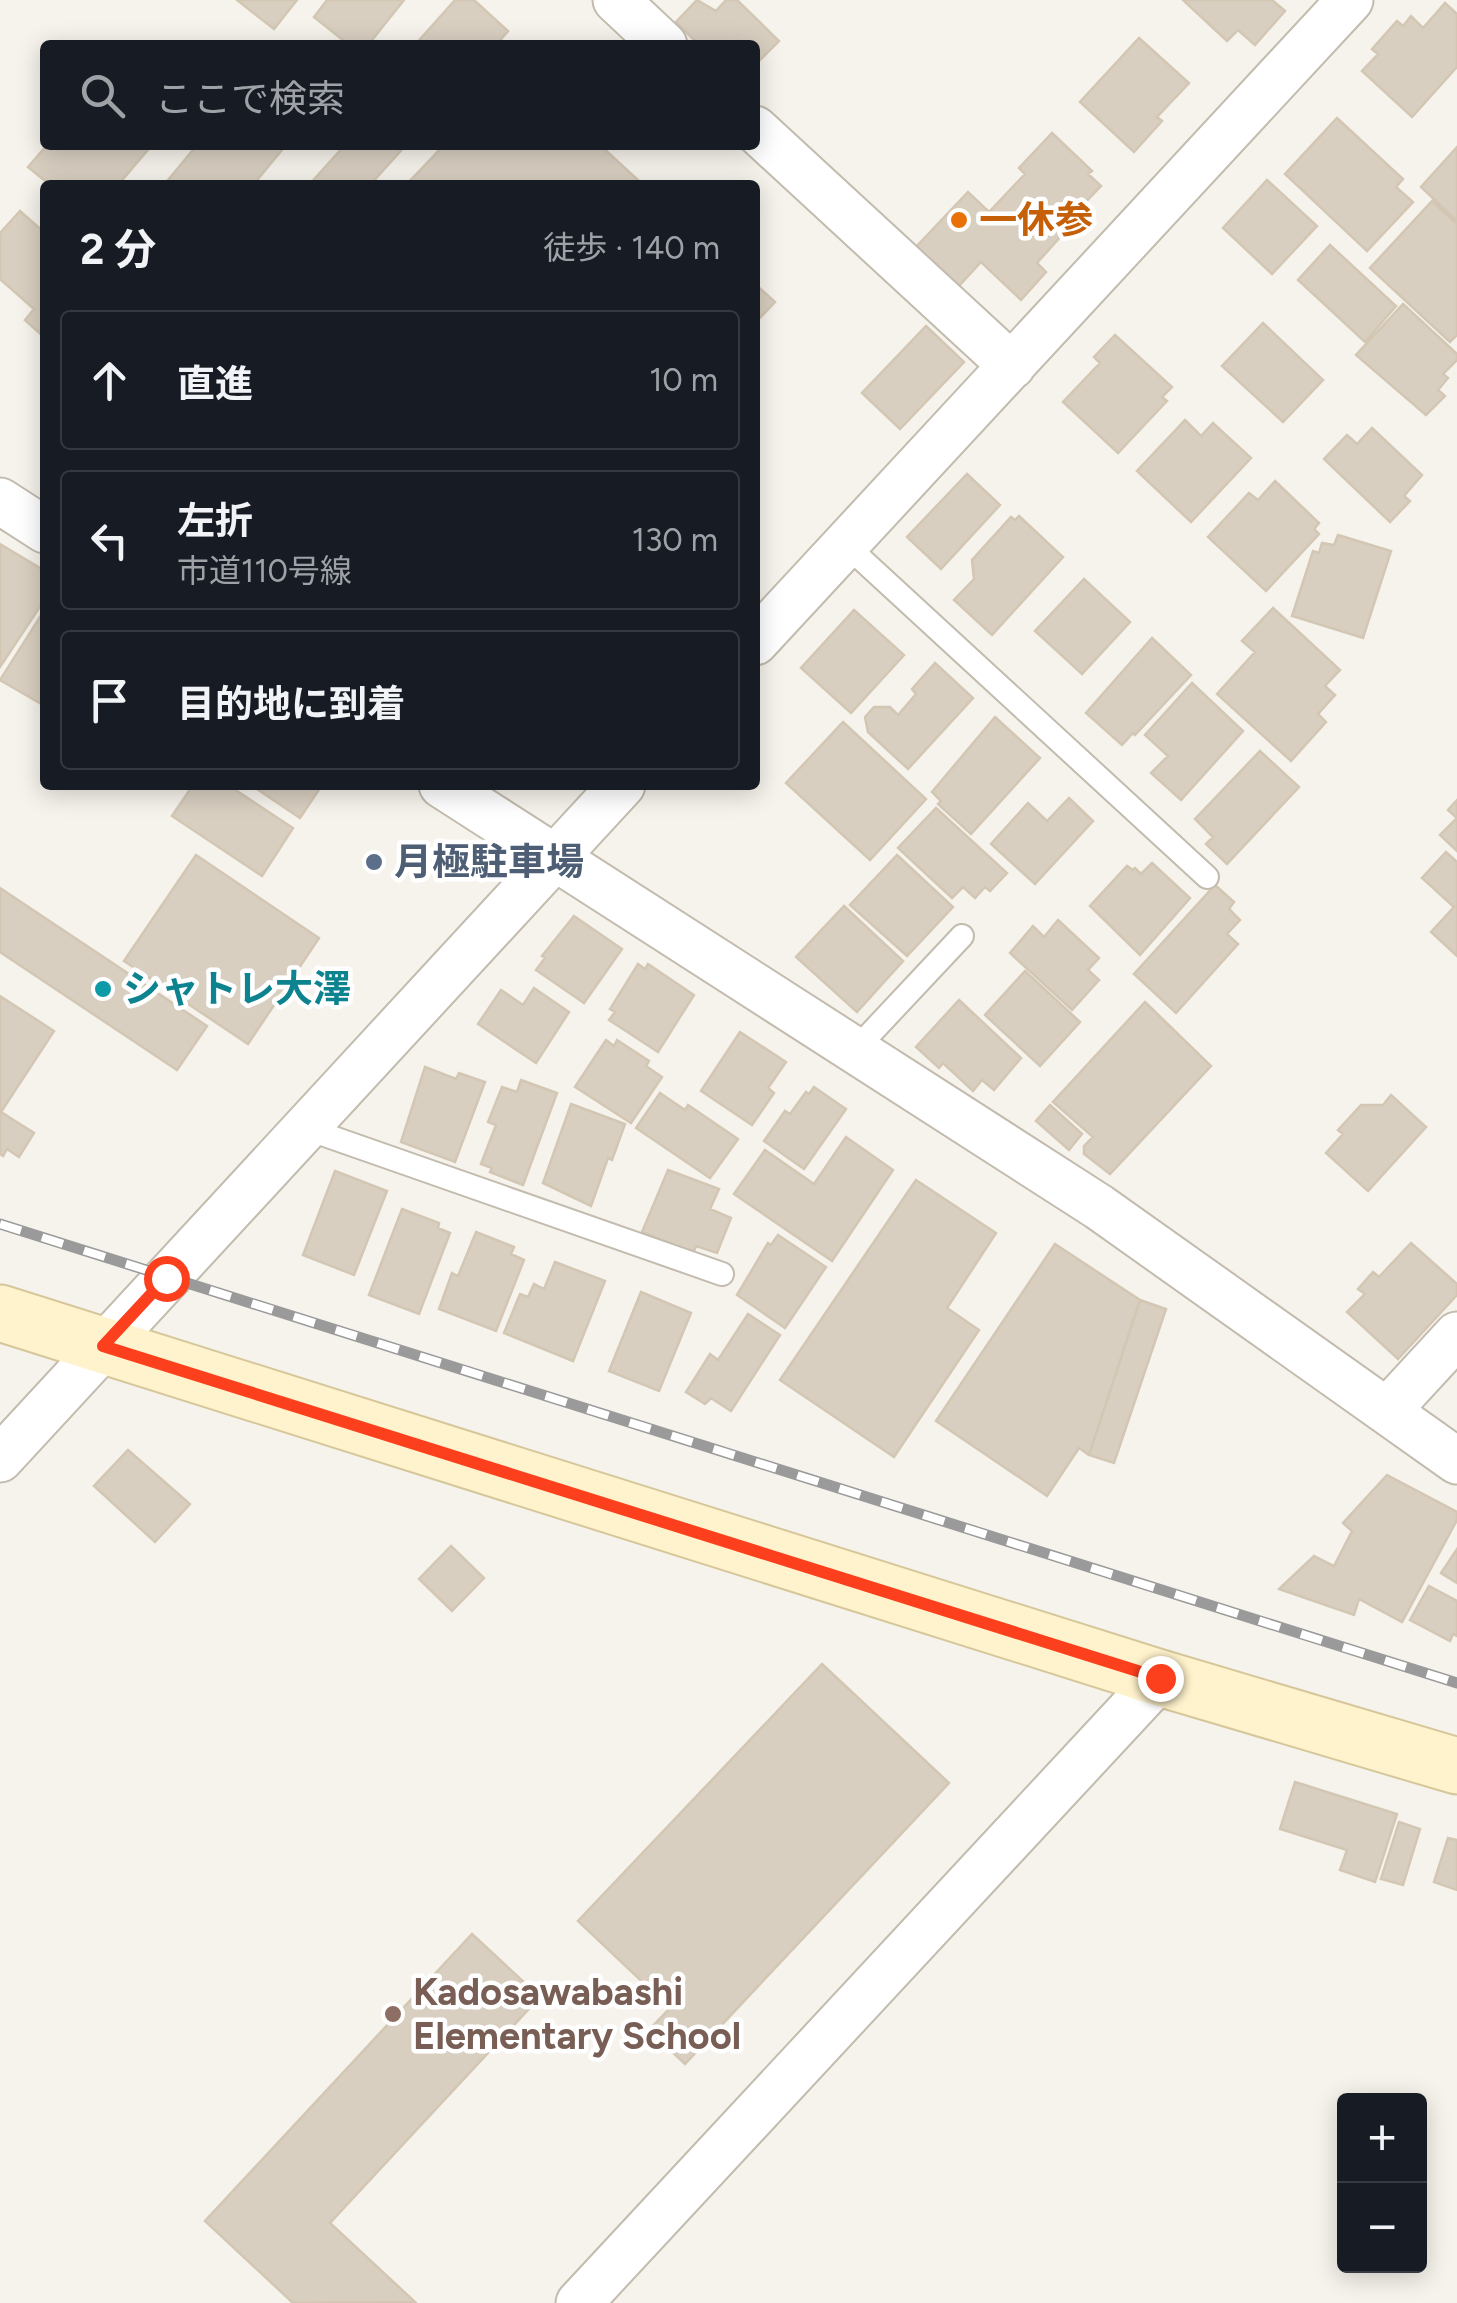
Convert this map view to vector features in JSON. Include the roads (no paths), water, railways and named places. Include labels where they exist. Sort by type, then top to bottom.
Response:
[{"type":"street","points":[[760,637],[1350,0]]},
{"type":"street","points":[[628,4],[660,40]]},
{"type":"street","points":[[760,134],[1012,366]]},
{"type":"street","points":[[0,501],[40,527]]},
{"type":"street","points":[[450,790],[1100,1207],[1457,1461]]},
{"type":"street","points":[[0,1459],[617,790]]},
{"type":"street","points":[[0,1313],[1160,1678],[1457,1766]]},
{"type":"street","points":[[1387,1411],[1457,1335]]},
{"type":"street","points":[[579,2303],[1160,1678]]},
{"type":"lane","points":[[846,544],[1207,876]]},
{"type":"lane","points":[[854,1050],[962,936]]},
{"type":"lane","points":[[305,1128],[722,1274]]},
{"type":"railway","points":[[0,1224],[1457,1683]]},
{"type":"place","name":"一休参","points":[[959,220]]},
{"type":"place","name":"月極駐車場","points":[[374,862]]},
{"type":"place","name":"シャトレ大澤","points":[[103,989]]},
{"type":"place","name":"Kadosawabashi Elementary School","points":[[393,2014]]}]
